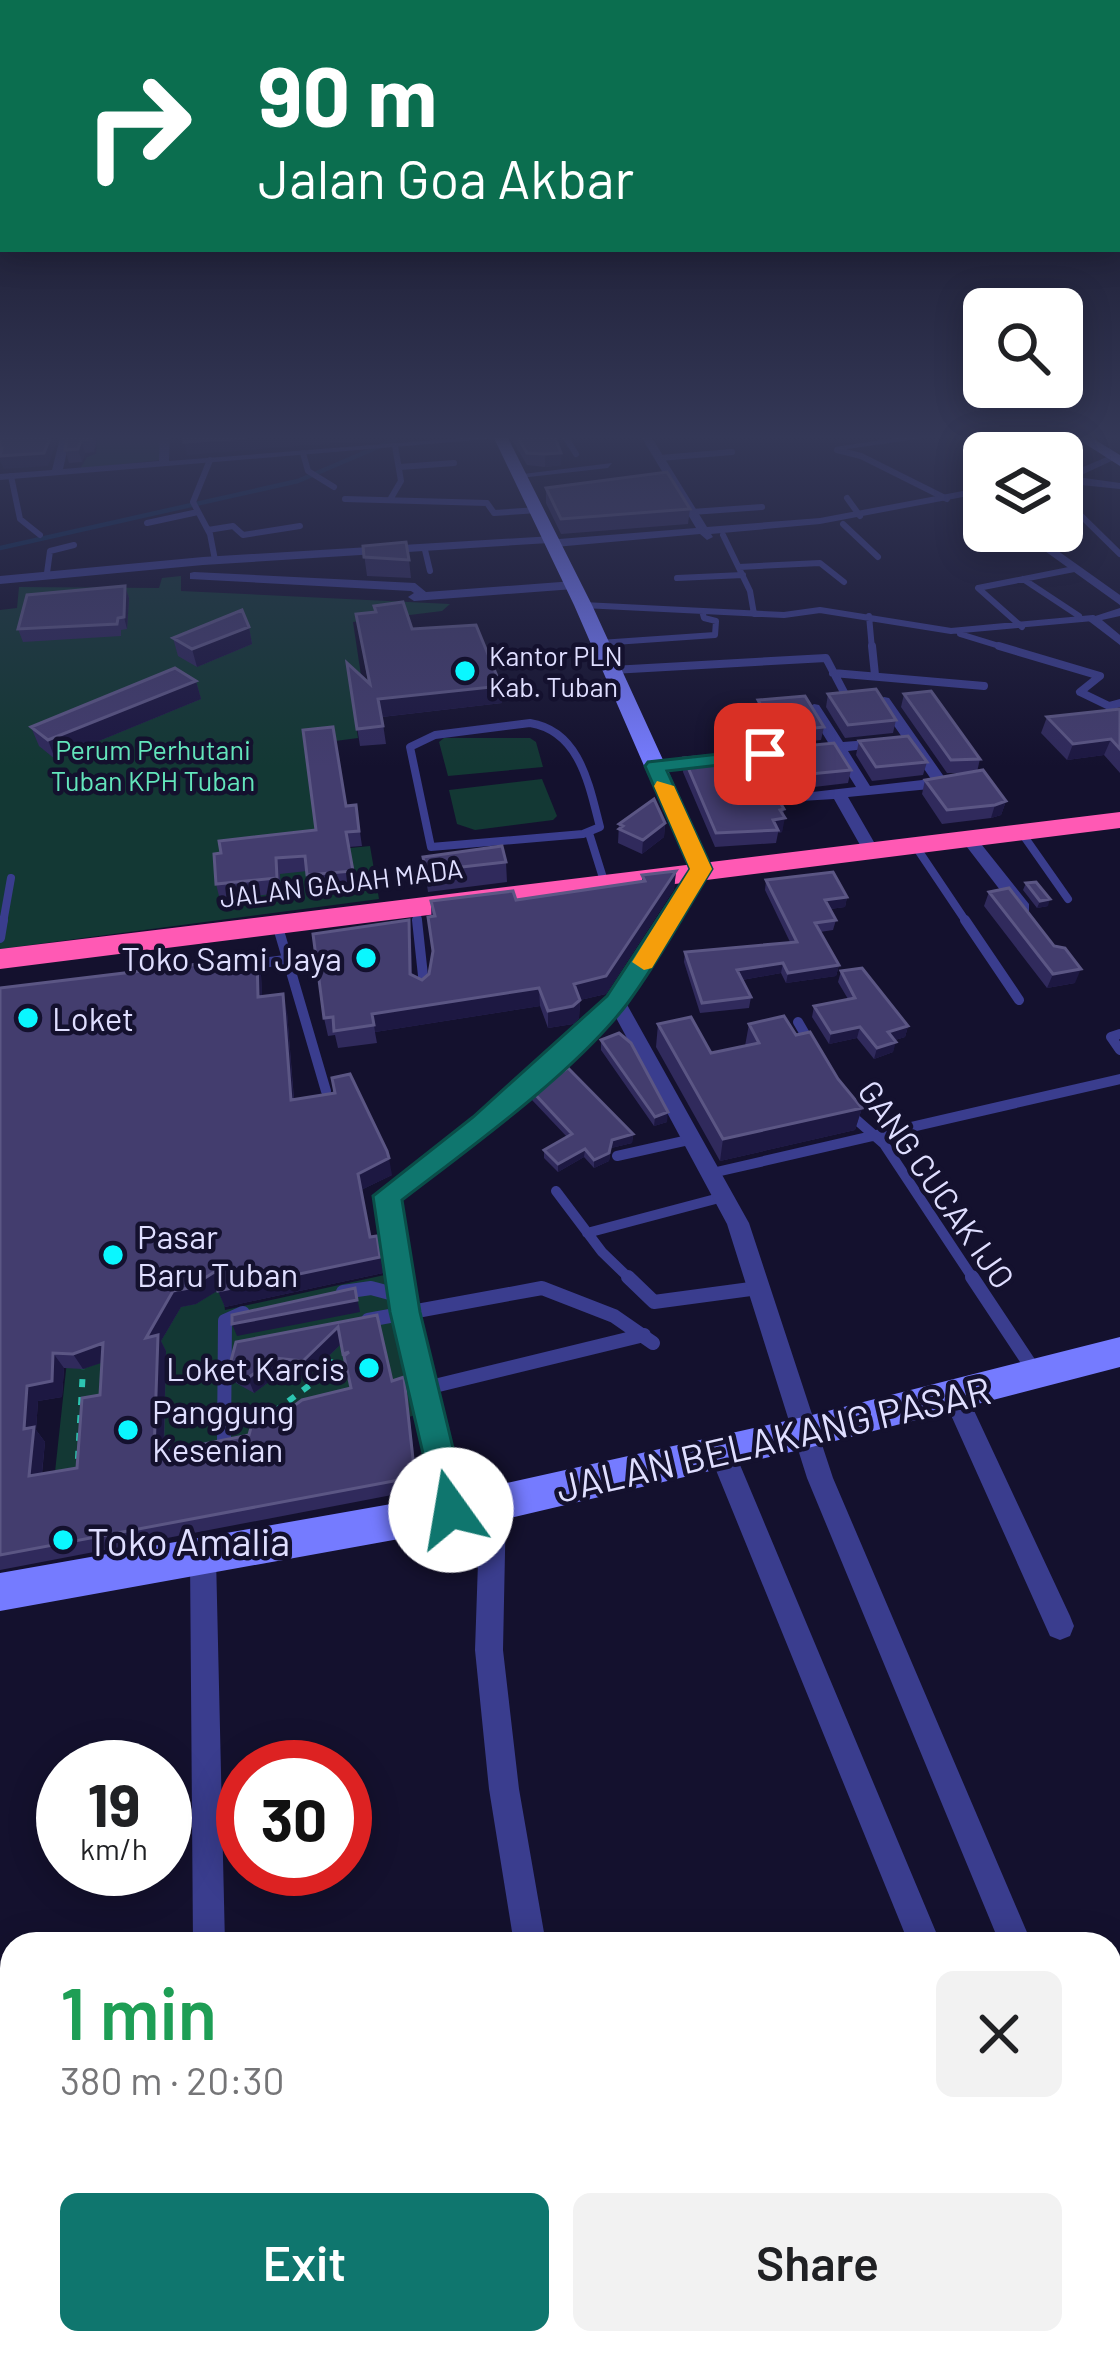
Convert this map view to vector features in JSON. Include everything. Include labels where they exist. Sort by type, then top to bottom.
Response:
[{"type":"highway","name":"JALAN GAJAH MADA","points":[[0,959],[1120,820]]},
{"type":"street","points":[[341,548],[341,554]]},
{"type":"street","points":[[0,580],[215,560],[522,548]]},
{"type":"street","points":[[451,1510],[403,1304],[386,1201],[391,1191],[482,1124],[616,1001],[701,869],[557,548]]},
{"type":"street","points":[[1051,552],[1120,601]]},
{"type":"street","points":[[314,555],[314,584]]},
{"type":"street","points":[[194,576],[415,587],[423,596]]},
{"type":"street","points":[[377,599],[574,585]]},
{"type":"street","points":[[1086,617],[1120,612]]},
{"type":"street","points":[[1086,617],[1120,641]]},
{"type":"street","points":[[884,701],[941,783]]},
{"type":"street","points":[[814,708],[866,792]]},
{"type":"street","points":[[744,714],[784,794],[792,800],[969,780]]},
{"type":"street","points":[[802,751],[911,740]]},
{"type":"street","points":[[655,766],[783,753]]},
{"type":"street","points":[[839,795],[870,849]]},
{"type":"street","points":[[968,838],[1036,924]]},
{"type":"street","points":[[616,1001],[724,1196],[762,1288],[820,1478],[1011,1932]]},
{"type":"street","name":"JALAN BELAKANG PASAR","points":[[0,1592],[493,1504],[722,1453],[1120,1352]]},
{"type":"street","points":[[954,1395],[1060,1626]]},
{"type":"street","points":[[722,1453],[920,1932]]},
{"type":"street","points":[[493,1504],[488,1650],[504,1789],[528,1932]]},
{"type":"street","points":[[203,1557],[208,1932]]},
{"type":"lane","points":[[47,573],[51,550],[61,548]]},
{"type":"lane","points":[[212,548],[215,560]]},
{"type":"lane","points":[[260,548],[262,558]]},
{"type":"lane","points":[[729,548],[754,614]]},
{"type":"lane","points":[[872,548],[878,557]]},
{"type":"lane","points":[[425,550],[430,571]]},
{"type":"lane","points":[[677,578],[822,563],[844,582]]},
{"type":"lane","points":[[1022,627],[978,589],[1074,569]]},
{"type":"lane","points":[[1023,579],[1086,617]]},
{"type":"lane","points":[[584,604],[790,615],[817,610],[951,631],[1099,675],[1080,691],[1108,706],[1120,703]]},
{"type":"lane","points":[[600,643],[716,633],[716,621],[703,618],[702,611]]},
{"type":"lane","points":[[869,616],[875,675]]},
{"type":"lane","points":[[951,631],[1086,617]]},
{"type":"lane","points":[[704,636],[714,663]]},
{"type":"lane","points":[[612,670],[826,658],[847,698]]},
{"type":"lane","points":[[833,673],[984,686]]},
{"type":"lane","points":[[591,832],[600,824],[569,738],[552,725],[442,734],[410,747],[427,842],[432,848],[591,832],[612,827]]},
{"type":"lane","points":[[591,832],[604,881]]},
{"type":"lane","points":[[1021,832],[1068,899]]},
{"type":"lane","points":[[914,844],[1019,1000]]},
{"type":"lane","points":[[0,938],[11,878]]},
{"type":"lane","points":[[416,906],[425,968],[422,989]]},
{"type":"lane","points":[[277,924],[326,1091]]},
{"type":"lane","points":[[239,966],[285,960]]},
{"type":"lane","points":[[798,1022],[817,1055]]},
{"type":"lane","points":[[1120,1034],[1111,1037],[1120,1050]]},
{"type":"lane","points":[[712,1173],[1120,1079]]},
{"type":"lane","name":"GANG CUCAK IJO","points":[[849,1111],[904,1173],[1037,1374]]},
{"type":"lane","points":[[617,1156],[693,1139]]},
{"type":"lane","points":[[556,1191],[587,1233],[654,1301],[762,1288]]},
{"type":"lane","points":[[587,1233],[724,1196]]},
{"type":"lane","points":[[318,1297],[366,1288],[403,1304]]},
{"type":"lane","points":[[336,1327],[403,1304],[542,1288],[608,1309],[648,1339],[422,1389]]},
{"type":"lane","points":[[224,1441],[226,1318],[256,1310]]},
{"type":"lane","points":[[224,1350],[247,1346]]},
{"type":"path","points":[[224,1441],[327,1372],[336,1327]]},
{"type":"path","points":[[82,1464],[77,1456],[83,1369]]},
{"type":"green space","name":"Perum Perhutani Tuban KPH Tuban","points":[[181,576],[181,591],[450,604],[442,611],[353,622],[365,702],[353,704],[358,738],[305,745],[319,851],[370,846],[379,899],[0,949],[0,610],[17,608],[19,587],[159,588],[162,578]]},
{"type":"green space","points":[[444,738],[530,738],[536,742],[543,767],[448,776],[439,742]]},
{"type":"green space","points":[[542,779],[557,816],[553,820],[475,830],[457,824],[449,790]]},
{"type":"green space","points":[[219,1257],[225,1310],[389,1274],[420,1414],[51,1509],[67,1361]]},
{"type":"building","points":[[363,548],[407,548],[409,560],[364,557]]},
{"type":"building","points":[[125,586],[124,617],[117,624],[18,629],[27,595]]},
{"type":"building","points":[[403,602],[412,629],[476,625],[501,686],[378,699],[383,726],[357,729],[347,663],[370,684],[356,614]]},
{"type":"building","points":[[242,610],[249,627],[192,649],[173,638]]},
{"type":"building","points":[[175,668],[196,681],[48,740],[31,727]]},
{"type":"building","points":[[876,689],[896,720],[848,725],[828,694]]},
{"type":"building","points":[[931,691],[980,759],[951,760],[904,694]]},
{"type":"building","points":[[805,696],[824,727],[776,732],[758,700]]},
{"type":"building","points":[[1120,709],[1120,749],[1111,739],[1073,744],[1047,717]]},
{"type":"building","points":[[333,727],[346,806],[356,805],[359,831],[346,832],[353,871],[307,875],[305,856],[276,858],[277,878],[216,884],[214,854],[221,853],[219,841],[316,830],[303,730]]},
{"type":"building","points":[[908,736],[927,762],[876,767],[859,741]]},
{"type":"building","points":[[834,743],[851,770],[800,775],[784,748]]},
{"type":"building","points":[[731,754],[753,794],[774,792],[785,818],[773,820],[778,830],[716,833],[684,758]]},
{"type":"building","points":[[983,770],[1006,801],[947,810],[925,780]]},
{"type":"building","points":[[654,799],[665,823],[643,840],[619,829],[623,826],[619,824]]},
{"type":"building","points":[[502,846],[506,862],[426,871],[423,857]]},
{"type":"building","points":[[676,871],[606,976],[574,984],[580,1000],[573,1006],[548,1011],[539,988],[372,1014],[374,1025],[334,1031],[333,1017],[324,1018],[313,934],[409,920],[410,974],[422,980],[429,974],[433,951],[428,917],[435,916],[431,901],[513,891],[516,900],[645,881],[642,875]]},
{"type":"building","points":[[833,872],[847,897],[825,900],[836,920],[815,923],[839,965],[788,973],[783,963],[737,970],[751,997],[702,1003],[685,952],[797,942],[766,880]]},
{"type":"building","points":[[1036,882],[1050,899],[1040,901],[1026,883]]},
{"type":"building","points":[[1009,888],[1054,946],[1065,948],[1081,969],[1053,974],[989,892]]},
{"type":"building","name":"Pasar Baru Tuban","points":[[257,957],[258,997],[283,994],[291,1100],[335,1093],[332,1078],[350,1074],[387,1151],[389,1158],[358,1174],[370,1237],[377,1236],[380,1257],[218,1291],[216,1271],[189,1288],[173,1291],[146,1338],[158,1335],[154,1454],[249,1435],[253,1420],[265,1409],[287,1411],[302,1400],[351,1388],[344,1356],[349,1352],[343,1354],[338,1327],[303,1361],[275,1358],[248,1378],[229,1368],[236,1342],[377,1315],[392,1381],[404,1377],[415,1477],[0,1555],[0,988]],"holes":[[[103,1343],[100,1395],[82,1398],[77,1468],[29,1476],[34,1427],[24,1429],[27,1386],[52,1381],[53,1353],[73,1354]]]},
{"type":"building","points":[[862,968],[908,1026],[888,1032],[896,1042],[877,1048],[860,1027],[831,1033],[814,1006],[855,998],[841,971]]},
{"type":"building","points":[[784,1016],[796,1035],[810,1032],[862,1108],[723,1139],[658,1024],[691,1017],[711,1053],[759,1043],[749,1024]]},
{"type":"building","points":[[619,1033],[631,1043],[668,1112],[655,1117],[601,1040]]},
{"type":"building","points":[[568,1068],[633,1134],[612,1140],[609,1153],[594,1160],[585,1149],[558,1164],[544,1150],[572,1134],[532,1091]]},
{"type":"building","points":[[355,1288],[357,1300],[232,1324],[232,1315]]},
{"type":"slow traffic","points":[[644,962],[701,869],[664,786]]},
{"type":"place","name":"Kantor PLN Kab. Tuban","points":[[465,671]]},
{"type":"place","name":"Toko Sami Jaya","points":[[366,958]]},
{"type":"place","name":"Loket","points":[[28,1018]]},
{"type":"place","name":"Pasar Baru Tuban","points":[[113,1255]]},
{"type":"place","name":"Loket Karcis","points":[[369,1368]]},
{"type":"place","name":"Panggung Kesenian","points":[[128,1430]]},
{"type":"place","name":"Toko Amalia","points":[[63,1540]]},
{"type":"route","points":[[451,1510],[405,1312],[387,1196],[482,1124],[554,1061],[634,978],[701,869],[655,766],[765,754]]}]
